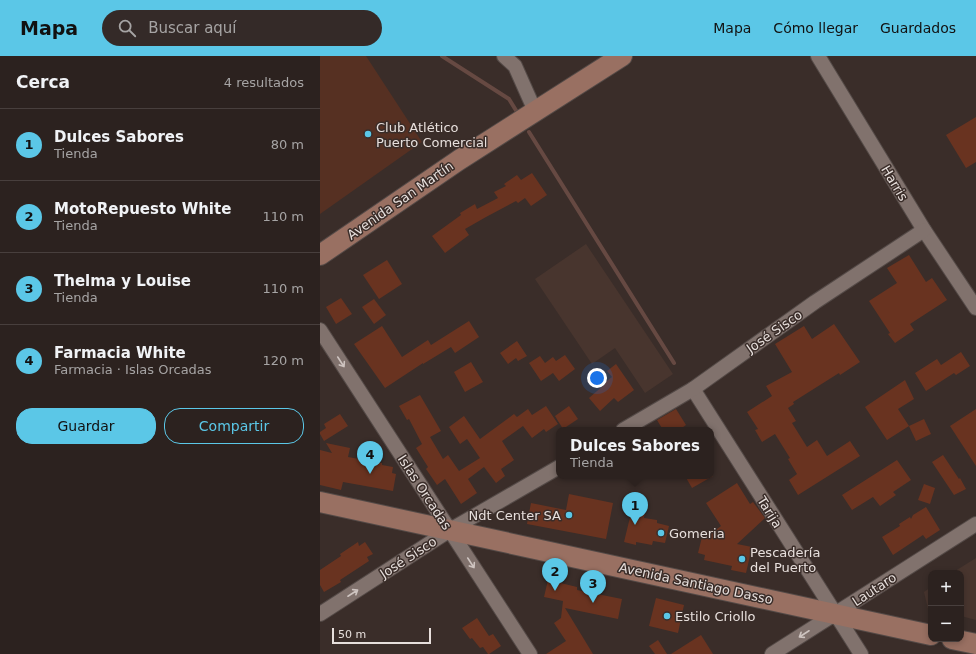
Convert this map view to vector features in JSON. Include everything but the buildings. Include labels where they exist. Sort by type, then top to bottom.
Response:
[{"type":"main road","name":"Avenida San Martín","points":[[320,256],[459,160],[622,56]]},
{"type":"main road","name":"Avenida Santiago Dasso","points":[[320,502],[928,633]]},
{"type":"main road","points":[[964,642],[976,644]]},
{"type":"street","name":"Harris","points":[[818,56],[924,230],[976,308]]},
{"type":"street","points":[[510,57],[535,111]]},
{"type":"street","name":"José Sisco","points":[[628,427],[693,389],[815,302],[924,230]]},
{"type":"street","name":"Islas Orcadas","points":[[320,330],[530,654]]},
{"type":"street","name":"Tarija","points":[[693,389],[861,654]]},
{"type":"street","name":"José Sisco","points":[[320,614],[450,530],[556,469]]},
{"type":"street","name":"Lautaro","points":[[772,654],[976,524]]},
{"type":"shaded area","name":"Club Atlético Puerto Comercial","points":[[320,56],[366,56],[422,142],[320,214]]},
{"type":"shaded area","points":[[586,244],[673,374],[645,393],[615,348],[592,364],[535,279]]},
{"type":"shaded area","points":[[976,558],[976,620],[964,617],[964,570],[957,570]]},
{"type":"shaded area","points":[[928,589],[928,609],[924,592]]},
{"type":"waterway","points":[[442,56],[509,99],[517,112]]},
{"type":"waterway","points":[[529,132],[674,363]]},
{"type":"place","name":"Club Atlético Puerto Comercial","points":[[368,134]]},
{"type":"place","name":"Farmacia White","points":[[370,474]]},
{"type":"place","name":"Ndt Center SA","points":[[569,515]]},
{"type":"place","name":"Dulces Sabores","points":[[635,525]]},
{"type":"place","name":"Gomeria","points":[[661,533]]},
{"type":"place","name":"Pescadería del Puerto","points":[[742,559]]},
{"type":"place","name":"MotoRepuesto White","points":[[555,591]]},
{"type":"place","name":"Thelma y Louise","points":[[593,603]]},
{"type":"place","name":"Estilo Criollo","points":[[667,616]]}]
